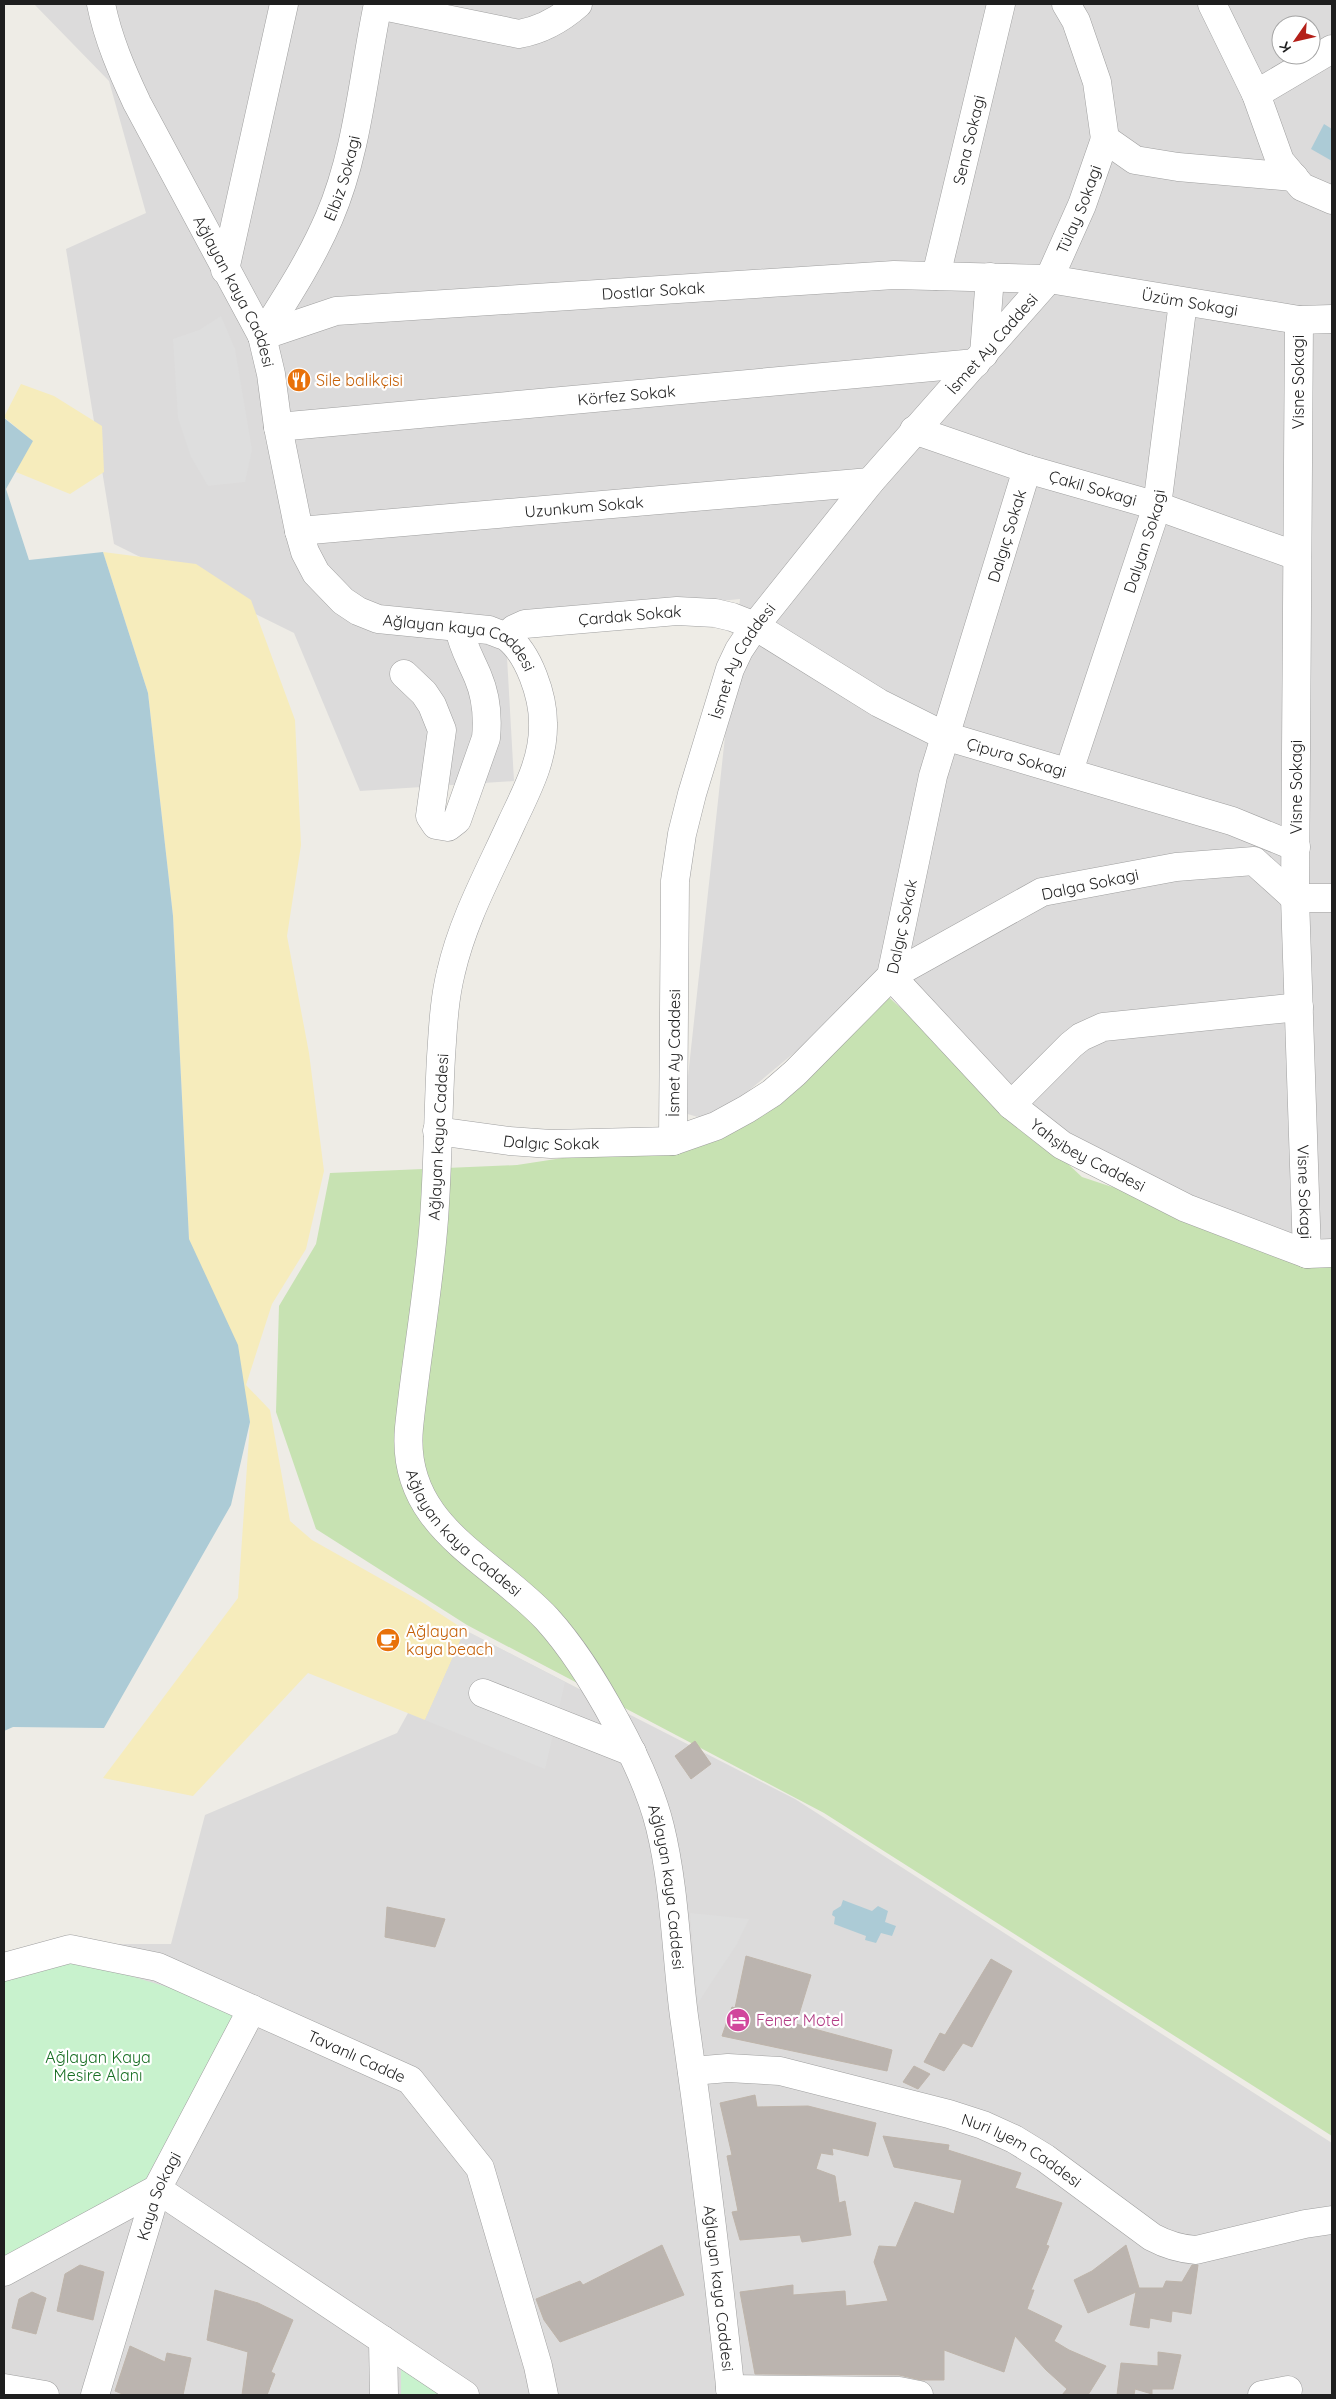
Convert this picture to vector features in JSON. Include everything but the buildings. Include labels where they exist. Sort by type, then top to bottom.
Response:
[{"type":"street","name":"Ağlayan kaya Caddesi","points":[[101,4],[105,24],[119,64],[225,270],[262,336],[271,374],[278,427],[299,531],[305,552],[316,573],[342,601],[358,611],[378,619],[489,630],[506,636],[522,655],[541,701],[544,724],[541,750],[533,778],[461,938],[450,973],[444,1010],[434,1219],[408,1443],[409,1463],[416,1486],[427,1508],[444,1529],[545,1616],[571,1648],[595,1682],[632,1752],[649,1790],[660,1828],[668,1870],[731,2392]]},
{"type":"street","points":[[225,270],[284,4]]},
{"type":"street","points":[[378,4],[519,34],[532,32],[561,19],[578,4]]},
{"type":"street","name":"Elbiz Sokagi","points":[[262,336],[307,265],[330,217],[348,162],[378,4]]},
{"type":"street","name":"Sena Sokagi","points":[[936,276],[1001,4]]},
{"type":"street","points":[[1066,4],[1076,21],[1097,82],[1105,139],[1135,160],[1178,167],[1294,177]]},
{"type":"street","points":[[1212,4],[1256,94],[1280,162],[1302,187],[1332,200]]},
{"type":"street","points":[[1256,94],[1332,49]]},
{"type":"street","name":"Tülay Sokagi","points":[[1049,279],[1082,205],[1105,139]]},
{"type":"street","name":"Dostlar Sokak","points":[[262,336],[336,311],[894,275],[1049,279]]},
{"type":"street","points":[[980,358],[990,277]]},
{"type":"street","name":"Üzüm Sokagi","points":[[1049,279],[1299,320],[1332,319]]},
{"type":"street","name":"İsmet Ay Caddesi","points":[[673,1141],[674,911],[682,834],[730,669],[739,650],[755,626],[870,482],[1049,279]]},
{"type":"street","name":"Dalyan Sokagi","points":[[1069,771],[1158,506],[1183,302]]},
{"type":"street","name":"Visne Sokagi","points":[[1299,320],[1296,898],[1299,1007],[1320,1254]]},
{"type":"street","name":"Körfez Sokak","points":[[278,427],[980,358]]},
{"type":"street","name":"Çakil Sokagi","points":[[914,430],[1027,470],[1158,506],[1297,556]]},
{"type":"street","name":"Dalgıç Sokak","points":[[437,1131],[509,1141],[550,1144],[673,1141],[716,1126],[772,1093],[795,1073],[891,976],[933,776],[1027,470]]},
{"type":"street","name":"Uzunkum Sokak","points":[[299,531],[870,482]]},
{"type":"street","name":"Çardak Sokak","points":[[506,636],[514,629],[525,624],[677,611],[715,613],[755,626]]},
{"type":"street","name":"Çipura Sokagi","points":[[755,626],[879,703],[945,736],[1232,820],[1296,847]]},
{"type":"street","points":[[404,674],[424,693],[432,705],[442,730],[430,816],[436,825],[448,827],[456,820],[486,738],[487,725],[486,699],[463,644],[459,627]]},
{"type":"street","name":"Dalga Sokagi","points":[[891,976],[1042,892],[1176,867],[1254,861],[1296,898]]},
{"type":"street","points":[[1296,898],[1332,898]]},
{"type":"street","name":"Yahşibey Caddesi","points":[[891,976],[1011,1105],[1062,1145],[1186,1208],[1320,1254]]},
{"type":"street","points":[[1011,1105],[1071,1045],[1081,1037],[1103,1027],[1299,1007]]},
{"type":"street","points":[[483,1693],[632,1752]]},
{"type":"street","name":"Tavanlı Cadde","points":[[4,1967],[70,1949],[158,1967],[410,2080],[480,2168],[538,2366],[544,2395]]},
{"type":"street","name":"Kaya Sokagi","points":[[95,2395],[157,2189],[252,2009]]},
{"type":"street","name":"Nuri Iyem Caddesi","points":[[692,2071],[728,2068],[780,2071],[949,2114],[983,2125],[1045,2158],[1152,2237],[1167,2245],[1182,2249],[1196,2250],[1305,2224],[1332,2220]]},
{"type":"street","points":[[4,2272],[157,2189],[465,2395]]},
{"type":"street","points":[[383,2340],[384,2395]]},
{"type":"street","points":[[4,2388],[46,2395]]},
{"type":"street","points":[[731,2392],[899,2391],[919,2395]]},
{"type":"shaded area","points":[[34,4],[1332,4],[1332,1251],[1126,1184],[876,985],[712,1121],[684,1113],[740,599],[505,622],[514,781],[360,791],[294,633],[114,544],[66,249],[146,213],[109,81]]},
{"type":"shaded area","points":[[221,316],[235,349],[252,450],[245,482],[208,486],[191,457],[178,418],[173,339],[199,330]]},
{"type":"shaded area","points":[[456,1626],[795,1799],[1332,2143],[1332,2395],[4,2395],[4,1971],[72,1944],[171,1944],[205,1815],[397,1733]]},
{"type":"shaded area","points":[[465,1630],[565,1682],[545,1769],[425,1720]]},
{"type":"shaded area","points":[[690,1913],[749,1919],[737,1944],[698,2003]]},
{"type":"green space","points":[[878,987],[1082,1177],[1332,1260],[1332,2136],[824,1813],[467,1625],[316,1529],[276,1412],[279,1306],[316,1244],[330,1173],[517,1165],[673,1141],[716,1126]]},
{"type":"green space","name":"Ağlayan Kaya Mesire Alanı","points":[[77,1960],[234,2007],[235,2016],[136,2197],[4,2262],[4,1977]]},
{"type":"green space","points":[[401,2365],[439,2395],[401,2395]]},
{"type":"sand","points":[[21,384],[54,396],[102,426],[104,472],[70,494],[16,472],[30,439],[4,417]]},
{"type":"sand","points":[[103,552],[196,564],[251,600],[295,720],[301,845],[287,936],[309,1053],[324,1171],[306,1249],[272,1304],[246,1385],[270,1410],[290,1521],[312,1540],[422,1602],[465,1630],[425,1720],[308,1673],[193,1796],[103,1778],[238,1598],[250,1422],[189,1239],[173,916],[148,693]]},
{"type":"water","points":[[1324,124],[1332,129],[1332,161],[1311,149]]},
{"type":"water","points":[[4,418],[33,441],[6,489],[29,560],[103,552],[148,693],[173,916],[189,1239],[238,1345],[250,1422],[231,1505],[104,1728],[13,1727],[4,1731]]},
{"type":"water","points":[[843,1900],[872,1911],[878,1906],[888,1911],[885,1922],[896,1926],[892,1936],[881,1933],[876,1943],[865,1940],[866,1936],[834,1924],[835,1917],[832,1915],[833,1911],[841,1906]]},
{"type":"place","name":"Sile balikçisi","points":[[299,380]]},
{"type":"place","name":"Ağlayan kaya beach","points":[[388,1640]]},
{"type":"place","name":"Fener Motel","points":[[738,2020]]}]
